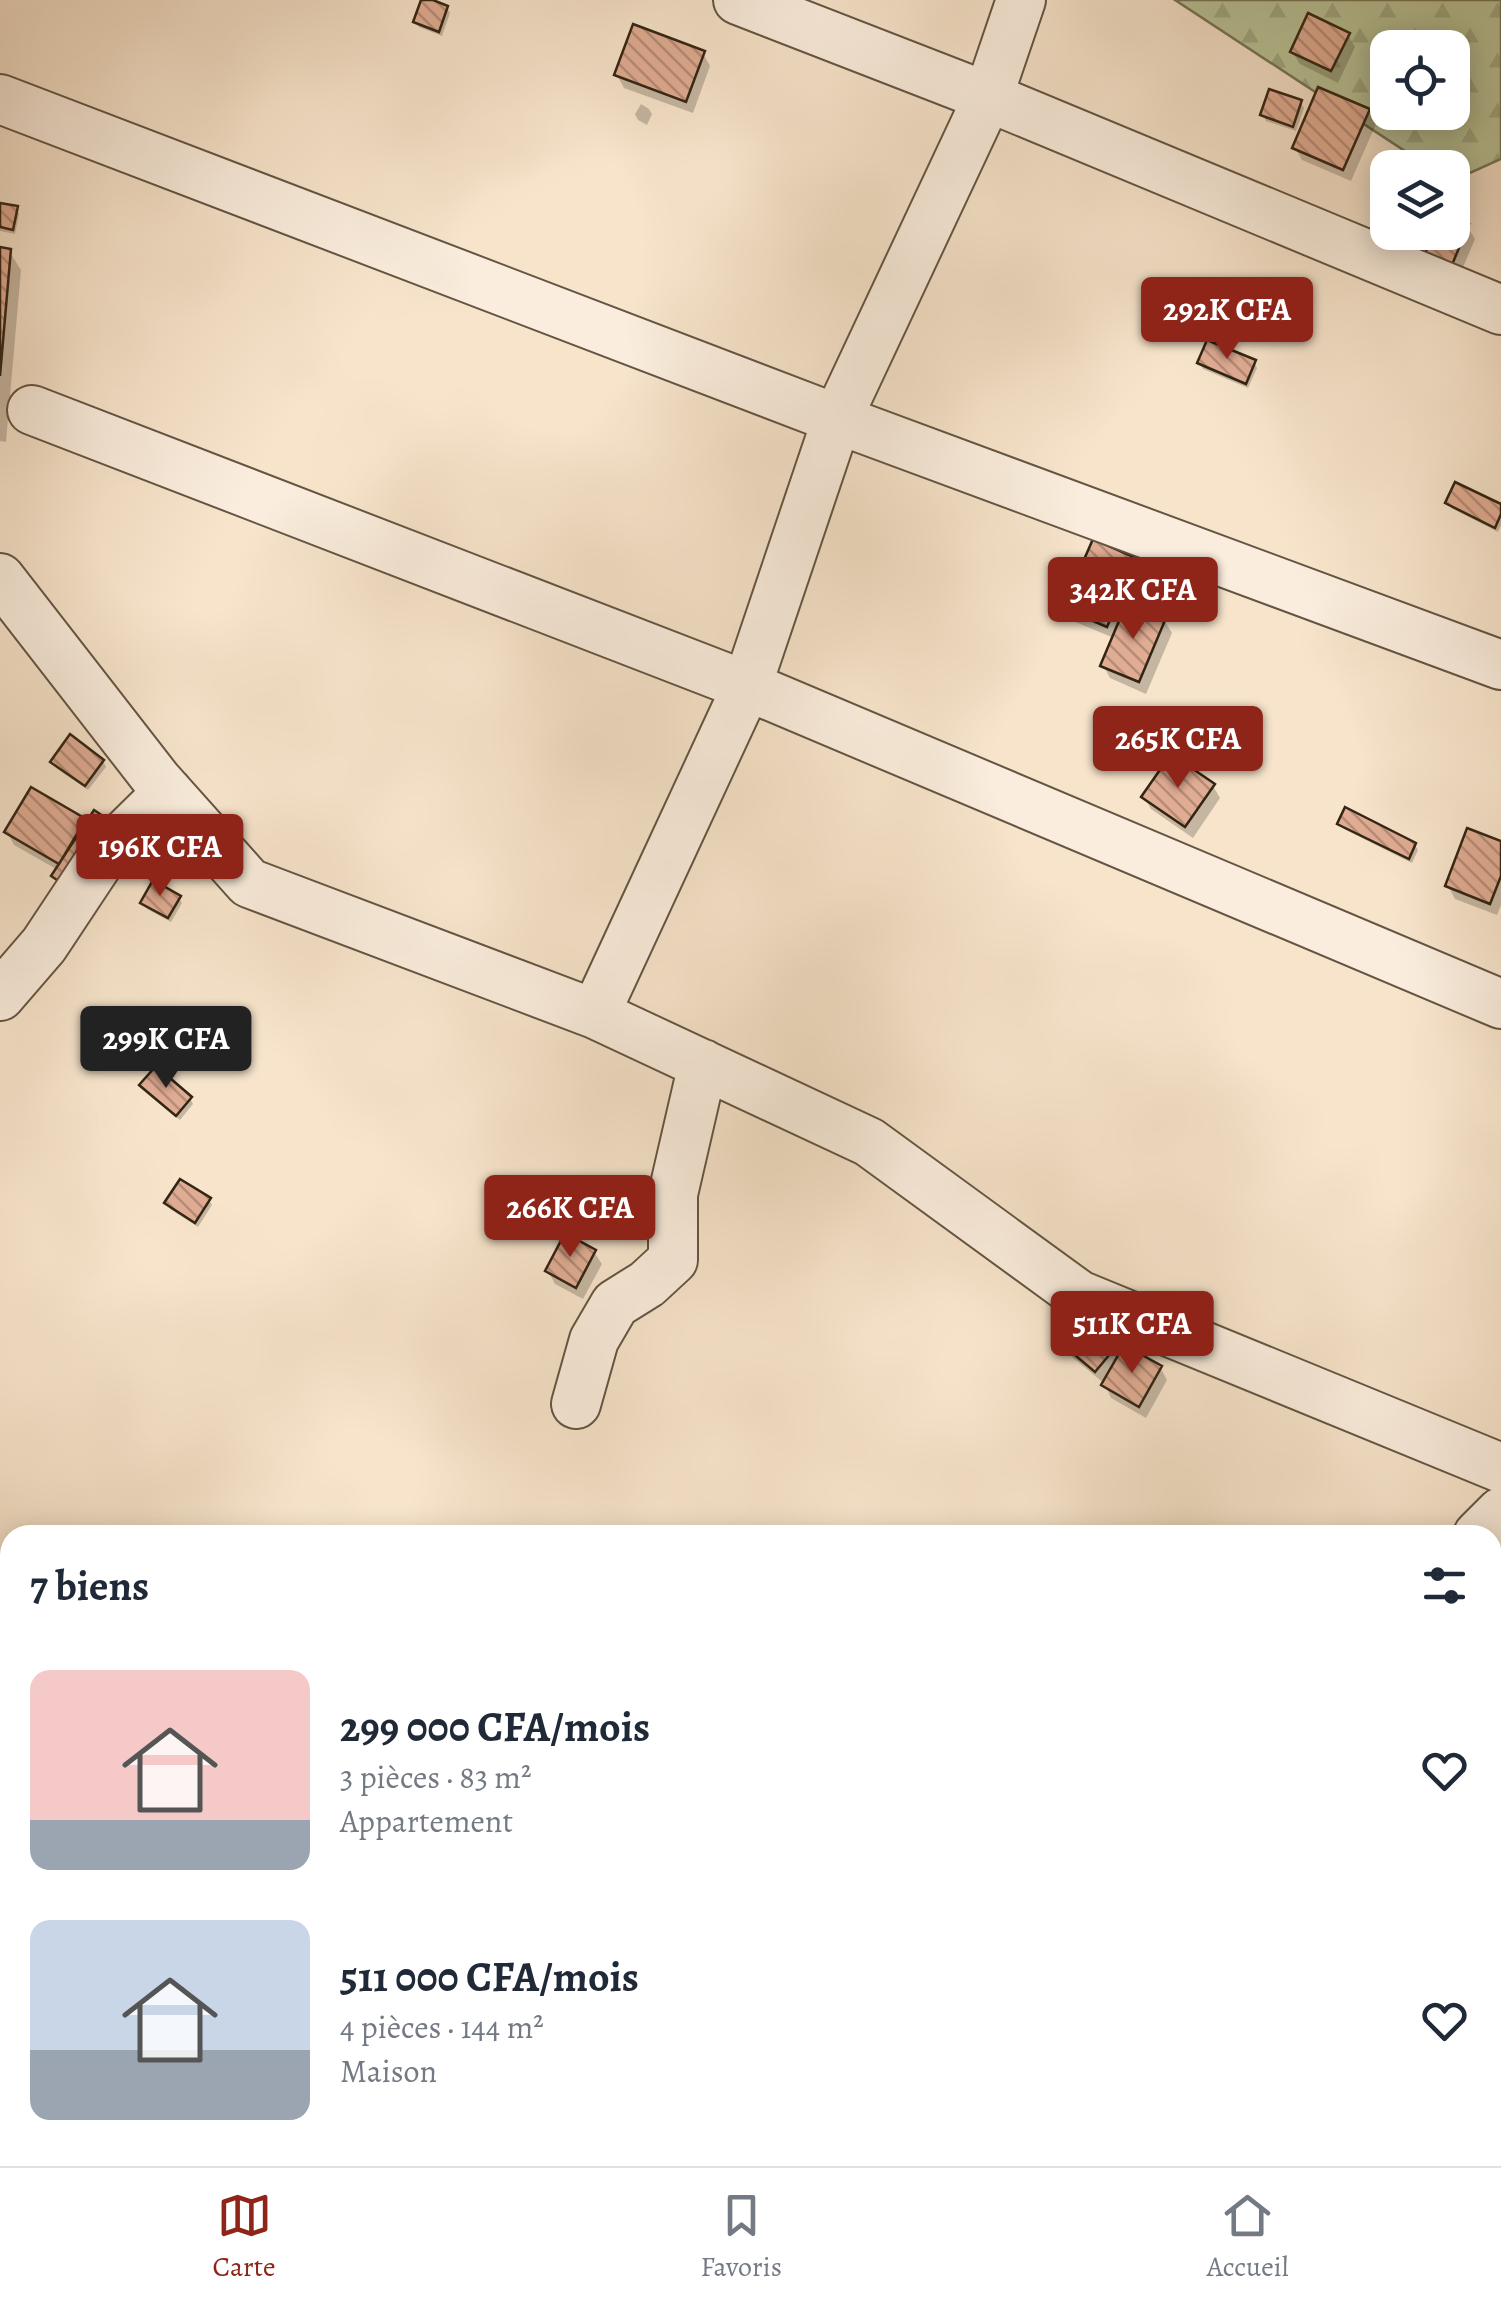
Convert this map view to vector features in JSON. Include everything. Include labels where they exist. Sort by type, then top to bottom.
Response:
[{"type":"street","points":[[738,0],[988,98],[1501,310]]},
{"type":"street","points":[[595,1014],[747,686],[836,419],[988,98],[1021,0]]},
{"type":"street","points":[[0,99],[836,419],[1501,665]]},
{"type":"street","points":[[32,410],[747,686],[1501,1004]]},
{"type":"street","points":[[0,578],[168,792],[249,883],[595,1014],[703,1064],[869,1142],[1079,1295],[1501,1468]]},
{"type":"street","points":[[0,996],[44,946],[102,856],[168,792]]},
{"type":"street","points":[[576,1404],[594,1340],[615,1304],[647,1284],[673,1260],[673,1194],[703,1064]]},
{"type":"green space","points":[[1175,0],[1501,0],[1501,159],[1470,173],[1470,150],[1403,150],[1373,130],[1470,130],[1470,30],[1370,30],[1370,128]]},
{"type":"building","points":[[421,0],[448,6],[439,32],[413,22]]},
{"type":"building","points":[[1308,13],[1350,33],[1331,71],[1290,52]]},
{"type":"building","points":[[633,24],[705,51],[686,102],[614,75]]},
{"type":"building","points":[[1318,87],[1370,109],[1343,170],[1292,148]]},
{"type":"building","points":[[1269,89],[1302,100],[1293,127],[1260,115]]},
{"type":"building","points":[[0,203],[18,206],[13,230],[0,227]]},
{"type":"building","points":[[0,247],[11,249],[0,376]]},
{"type":"building","points":[[1427,250],[1458,250],[1449,272],[1422,261]]},
{"type":"building","points":[[1207,340],[1256,360],[1246,384],[1197,363]]},
{"type":"building","points":[[1455,482],[1501,504],[1495,528],[1445,503]]},
{"type":"building","points":[[1093,539],[1136,558],[1107,627],[1063,608]]},
{"type":"building","points":[[1127,602],[1166,618],[1139,682],[1100,666]]},
{"type":"building","points":[[70,734],[104,760],[85,786],[50,762]]},
{"type":"building","points":[[1171,754],[1215,784],[1185,827],[1141,797]]},
{"type":"building","points":[[31,787],[86,819],[59,864],[4,832]]},
{"type":"building","points":[[1345,807],[1416,843],[1409,859],[1337,824]]},
{"type":"building","points":[[94,810],[112,822],[69,888],[51,876]]},
{"type":"building","points":[[1467,828],[1501,841],[1501,876],[1490,904],[1445,886]]},
{"type":"building","points":[[153,880],[181,896],[168,918],[140,903]]},
{"type":"building","points":[[156,1066],[192,1097],[176,1116],[139,1085]]},
{"type":"building","points":[[180,1179],[211,1198],[195,1223],[164,1203]]},
{"type":"building","points":[[565,1233],[596,1250],[576,1288],[545,1271]]},
{"type":"building","points":[[1082,1310],[1120,1342],[1095,1372],[1057,1340]]},
{"type":"building","points":[[1124,1345],[1162,1366],[1139,1407],[1101,1385]]}]
